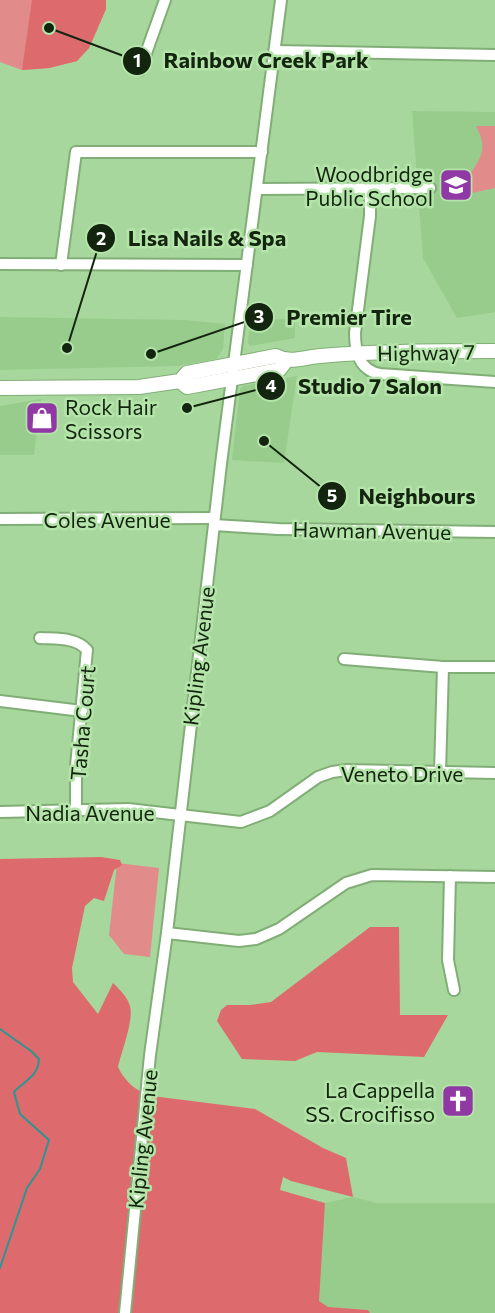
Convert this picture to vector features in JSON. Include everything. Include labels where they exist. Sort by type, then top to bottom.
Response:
[{"type":"main road","name":"Highway 7","points":[[0,388],[140,387],[180,381],[187,373],[276,356],[286,361],[357,352],[495,351]]},
{"type":"main road","name":"Highway 7","points":[[180,381],[187,387],[279,370],[286,361]]},
{"type":"street","points":[[141,70],[165,0]]},
{"type":"street","name":"Kipling Avenue","points":[[124,1313],[150,1055],[167,933],[231,379],[281,0]]},
{"type":"street","points":[[275,51],[495,55]]},
{"type":"street","points":[[61,265],[76,152],[262,152]]},
{"type":"street","points":[[257,189],[430,188]]},
{"type":"street","points":[[370,189],[356,333],[357,352],[361,364],[372,372],[495,382]]},
{"type":"street","points":[[0,264],[247,265]]},
{"type":"street","name":"Coles Avenue","points":[[0,519],[214,522]]},
{"type":"street","name":"Hawman Avenue","points":[[214,522],[278,529],[495,532]]},
{"type":"street","name":"Tasha Court","points":[[40,638],[76,641],[87,650],[76,766],[76,810]]},
{"type":"street","points":[[344,659],[443,667],[495,667]]},
{"type":"street","points":[[440,772],[443,667]]},
{"type":"street","points":[[0,701],[82,711]]},
{"type":"street","name":"Veneto Drive","points":[[179,815],[234,821],[249,820],[270,811],[312,780],[332,772],[347,770],[495,773]]},
{"type":"street","name":"Nadia Avenue","points":[[0,812],[128,809],[179,815]]},
{"type":"street","points":[[167,933],[239,941],[262,937],[279,929],[340,886],[359,877],[380,874],[495,877]]},
{"type":"street","points":[[450,876],[448,960],[454,990]]},
{"type":"shaded area","points":[[0,0],[106,0],[106,9],[89,48],[77,61],[49,68],[22,70],[0,62]]},
{"type":"shaded area","points":[[32,0],[106,0],[106,9],[89,48],[77,61],[49,68],[22,70]]},
{"type":"shaded area","name":"Woodbridge Public School","points":[[412,111],[495,112],[495,312],[457,318],[423,258]]},
{"type":"shaded area","points":[[476,126],[495,126],[495,188],[467,194],[465,182],[478,161],[482,149]]},
{"type":"shaded area","points":[[0,317],[184,320],[225,324],[223,349],[216,359],[178,366],[0,370]]},
{"type":"shaded area","points":[[295,319],[295,338],[250,346],[248,343],[250,320]]},
{"type":"shaded area","points":[[297,376],[284,463],[232,460],[240,389],[243,386]]},
{"type":"shaded area","points":[[41,399],[34,455],[0,455],[0,406]]},
{"type":"shaded area","points":[[101,857],[120,860],[122,865],[114,870],[104,901],[94,898],[85,906],[72,968],[73,982],[98,1014],[113,983],[127,999],[131,1012],[118,1067],[132,1086],[141,1092],[152,1096],[255,1109],[323,1148],[346,1158],[353,1197],[283,1177],[280,1190],[325,1203],[319,1301],[328,1307],[368,1310],[370,1313],[0,1313],[0,859]]},
{"type":"shaded area","points":[[117,863],[159,868],[150,957],[124,954],[109,935]]},
{"type":"shaded area","points":[[370,927],[399,927],[400,1015],[448,1015],[424,1057],[317,1052],[295,1061],[242,1059],[217,1021],[221,1010],[227,1005],[271,1002]]},
{"type":"shaded area","points":[[353,1197],[377,1203],[495,1203],[495,1313],[369,1313],[368,1310],[328,1307],[318,1301],[325,1203]]},
{"type":"waterway","points":[[0,1029],[39,1059],[34,1074],[14,1092],[20,1114],[49,1140],[40,1169],[27,1188],[0,1268]]},
{"type":"place","name":"Rainbow Creek Park","points":[[49,28]]},
{"type":"place","name":"Woodbridge Public School","points":[[456,185]]},
{"type":"place","name":"Lisa Nails & Spa","points":[[67,348]]},
{"type":"place","name":"Premier Tire","points":[[151,354]]},
{"type":"place","name":"Studio 7 Salon","points":[[187,408]]},
{"type":"place","name":"Rock Hair Scissors","points":[[42,418]]},
{"type":"place","name":"Neighbours","points":[[264,441]]},
{"type":"place","name":"La Cappella SS. Crocifisso","points":[[458,1101]]}]
